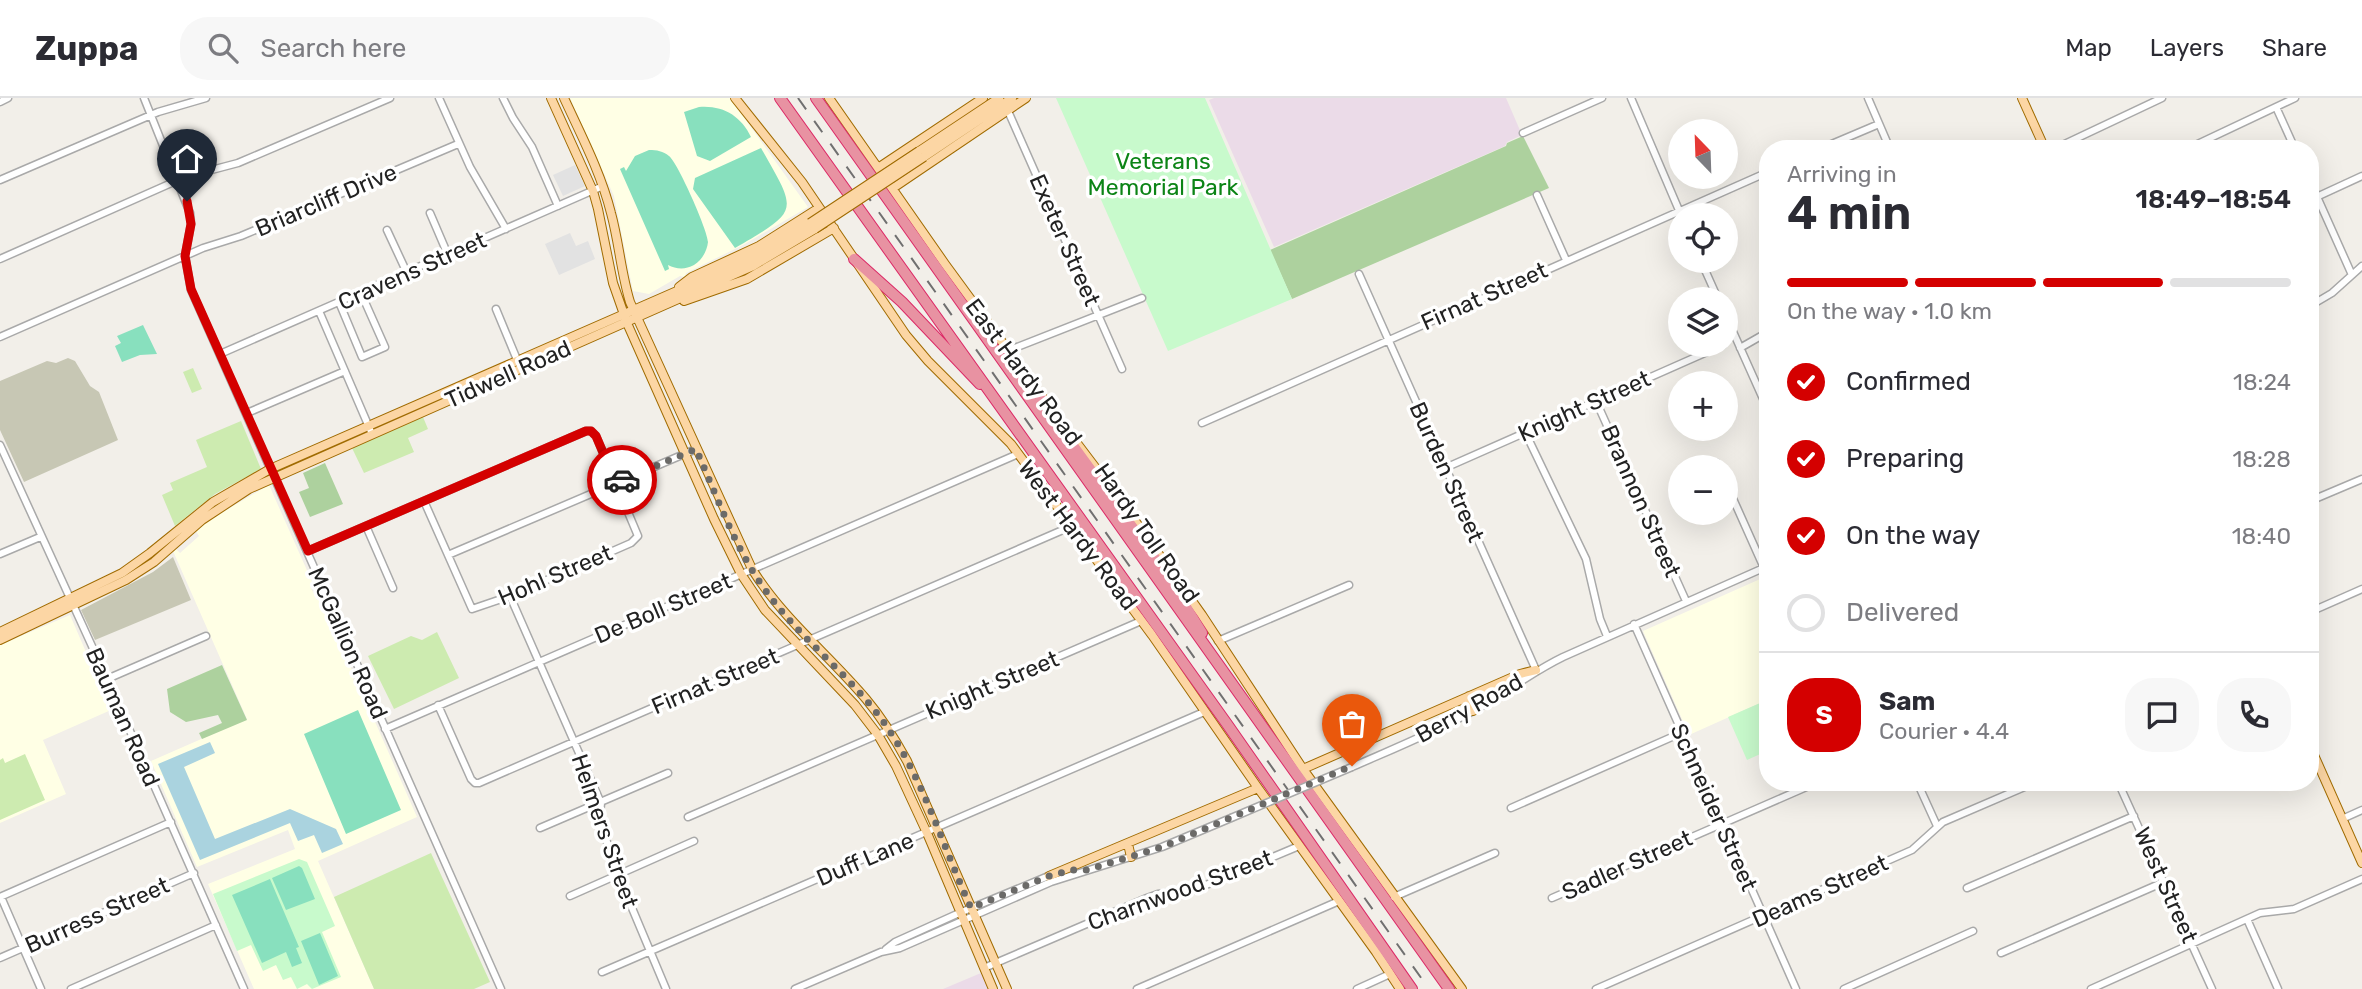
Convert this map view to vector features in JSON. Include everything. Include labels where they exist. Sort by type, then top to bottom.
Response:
[{"type":"highway","name":"Hardy Toll Road","points":[[780,98],[1004,409],[1395,973],[1412,989]]},
{"type":"highway","name":"Hardy Toll Road","points":[[816,98],[1448,989]]},
{"type":"highway","points":[[854,259],[902,302],[1004,409]]},
{"type":"highway","points":[[1039,394],[1045,407],[1176,589],[1244,703]]},
{"type":"main road","points":[[551,98],[593,191],[612,283],[626,319],[684,453],[741,574],[765,610],[855,705],[878,735],[896,766],[926,832],[993,989]]},
{"type":"main road","points":[[565,98],[603,186],[611,212],[624,282],[636,314],[752,569],[766,592],[865,698],[908,761],[1007,989]]},
{"type":"main road","name":"West Hardy Road","points":[[736,98],[796,174],[906,335],[1018,454],[1072,526],[1299,846],[1395,973],[1399,989]]},
{"type":"main road","name":"East Hardy Road","points":[[829,98],[1007,351],[1123,504],[1303,769],[1462,989]]},
{"type":"main road","points":[[878,168],[983,98]]},
{"type":"main road","name":"Tidwell Road","points":[[0,640],[12,631],[154,562],[176,537],[215,505],[249,489],[272,473],[636,314],[753,266],[921,154],[999,98]]},
{"type":"main road","name":"Tidwell Road","points":[[921,154],[1012,98]]},
{"type":"main road","points":[[893,188],[1026,98]]},
{"type":"main road","points":[[2022,98],[2041,140]]},
{"type":"main road","points":[[564,126],[575,121]]},
{"type":"main road","points":[[890,160],[888,168],[893,176],[909,178]]},
{"type":"main road","points":[[813,226],[819,208]]},
{"type":"main road","points":[[598,209],[609,237],[617,242]]},
{"type":"main road","points":[[662,303],[692,278],[759,246],[813,226],[834,228]]},
{"type":"main road","points":[[656,388],[667,383]]},
{"type":"main road","name":"Tidwell Road","points":[[0,632],[12,631]]},
{"type":"main road","points":[[1303,769],[1520,674],[1536,670]]},
{"type":"main road","points":[[1469,696],[1473,711]]},
{"type":"main road","points":[[2319,766],[2362,863]]},
{"type":"main road","points":[[1049,876],[1258,788]]},
{"type":"main road","points":[[1128,844],[1131,857]]},
{"type":"street","points":[[0,102],[8,98]]},
{"type":"street","name":"McGallion Road","points":[[145,98],[190,213],[185,256],[191,289],[501,989]]},
{"type":"street","points":[[0,180],[152,114],[206,98]]},
{"type":"street","points":[[0,259],[179,180],[237,163],[390,98]]},
{"type":"street","points":[[439,98],[458,144],[506,229]]},
{"type":"street","points":[[503,98],[532,147],[558,206]]},
{"type":"street","points":[[1523,133],[1602,98]]},
{"type":"street","points":[[1631,98],[1676,203]]},
{"type":"street","points":[[1868,98],[1886,140]]},
{"type":"street","points":[[2073,140],[2162,98]]},
{"type":"street","points":[[2207,140],[2295,98]]},
{"type":"street","points":[[2276,107],[2291,140]]},
{"type":"street","name":"Exeter Street","points":[[1008,111],[1122,369]]},
{"type":"street","points":[[1841,140],[1879,124]]},
{"type":"street","name":"Briarcliff Drive","points":[[0,337],[214,243],[241,236],[458,144]]},
{"type":"street","name":"Firnat Street","points":[[1701,203],[1759,176]]},
{"type":"street","points":[[2319,197],[2362,176]]},
{"type":"street","name":"Cravens Street","points":[[220,354],[603,186]]},
{"type":"street","points":[[1537,195],[1566,260]]},
{"type":"street","points":[[2319,199],[2352,275]]},
{"type":"street","points":[[430,213],[448,254]]},
{"type":"street","name":"Firnat Street","points":[[1202,423],[1566,260],[1668,218]]},
{"type":"street","points":[[387,230],[407,273]]},
{"type":"street","points":[[2319,301],[2332,293],[2362,266]]},
{"type":"street","name":"Burden Street","points":[[1359,274],[1536,670]]},
{"type":"street","points":[[339,302],[362,357],[385,347],[361,293]]},
{"type":"street","points":[[1007,351],[1142,298]]},
{"type":"street","points":[[496,309],[519,365]]},
{"type":"street","points":[[319,311],[370,430]]},
{"type":"street","points":[[1740,348],[1759,337]]},
{"type":"street","points":[[1738,344],[1759,390]]},
{"type":"street","name":"Knight Street","points":[[1445,468],[1695,357]]},
{"type":"street","points":[[247,413],[345,371]]},
{"type":"street","name":"Brannon Street","points":[[1596,401],[1686,601]]},
{"type":"street","points":[[308,551],[583,432],[591,431],[596,436],[616,483]]},
{"type":"street","points":[[1525,432],[1586,559],[1600,620],[1607,636]]},
{"type":"street","name":"Bauman Road","points":[[0,446],[6,468],[107,679],[244,989]]},
{"type":"street","points":[[425,501],[448,555],[696,449]]},
{"type":"street","name":"De Boll Street","points":[[385,729],[1018,454]]},
{"type":"street","points":[[2319,496],[2362,479]]},
{"type":"street","name":"Hohl Street","points":[[448,555],[472,609],[510,596],[637,538],[616,483]]},
{"type":"street","points":[[1738,508],[1759,552]]},
{"type":"street","points":[[366,526],[393,588]]},
{"type":"street","name":"Firnat Street","points":[[438,705],[475,783],[479,783],[1072,526]]},
{"type":"street","points":[[0,554],[40,537]]},
{"type":"street","name":"Berry Road","points":[[972,912],[1051,882],[1162,847],[1420,738],[1473,711],[1536,670],[1759,570]]},
{"type":"street","points":[[1218,641],[1349,585]]},
{"type":"street","points":[[2319,608],[2362,589]]},
{"type":"street","name":"Helmers Street","points":[[510,596],[601,803],[600,814],[611,858],[666,989]]},
{"type":"street","name":"Knight Street","points":[[688,817],[1141,621]]},
{"type":"street","name":"Schneider Street","points":[[1634,624],[1796,989]]},
{"type":"street","points":[[107,679],[206,636]]},
{"type":"street","name":"Duff Lane","points":[[602,972],[1204,712]]},
{"type":"street","points":[[1511,808],[1681,733]]},
{"type":"street","points":[[540,828],[668,773]]},
{"type":"street","name":"Sadler Street","points":[[1552,898],[1798,791]]},
{"type":"street","points":[[1921,791],[1937,826]]},
{"type":"street","name":"Deams Street","points":[[1596,989],[1912,850],[1937,826],[2016,791]]},
{"type":"street","name":"West Street","points":[[2122,791],[2212,989]]},
{"type":"street","points":[[2342,818],[2362,810]]},
{"type":"street","points":[[1967,888],[2134,816]]},
{"type":"street","points":[[41,989],[0,897],[171,822]]},
{"type":"street","points":[[570,896],[694,841]]},
{"type":"street","name":"Charnwood Street","points":[[984,968],[1147,898],[1167,892],[1194,890],[1299,846]]},
{"type":"street","points":[[1394,897],[1495,853]]},
{"type":"street","name":"Berry Road","points":[[795,989],[881,952],[900,948],[1049,876],[1072,870],[1087,870]]},
{"type":"street","name":"Burress Street","points":[[0,958],[194,873]]},
{"type":"street","points":[[2091,989],[2101,987],[2246,919],[2267,912],[2301,907],[2362,879]]},
{"type":"street","points":[[2001,953],[2164,882]]},
{"type":"street","points":[[1137,989],[1339,901]]},
{"type":"street","points":[[2246,919],[2278,989]]},
{"type":"street","points":[[71,989],[216,925]]},
{"type":"street","points":[[1844,989],[1973,931]]},
{"type":"street","points":[[1357,989],[1395,973]]},
{"type":"shaded area","points":[[570,98],[730,98],[808,207],[743,245],[686,273],[685,277],[680,276],[649,294],[633,291],[614,196]]},
{"type":"shaded area","points":[[1506,98],[1522,135],[1507,142],[1505,146],[1274,247],[1209,100]]},
{"type":"shaded area","points":[[575,165],[585,186],[563,196],[553,175]]},
{"type":"shaded area","points":[[570,233],[576,246],[588,241],[595,259],[559,275],[545,244]]},
{"type":"shaded area","points":[[68,358],[75,361],[90,386],[99,392],[118,440],[24,482],[0,430],[0,381],[47,361],[56,363]]},
{"type":"shaded area","points":[[269,485],[314,586],[311,588],[317,600],[320,599],[355,677],[353,679],[365,699],[417,817],[318,861],[374,989],[254,989],[208,884],[295,849],[288,830],[197,867],[151,761],[247,719],[173,551],[176,549],[180,553],[199,536],[196,531],[211,519]]},
{"type":"shaded area","points":[[173,557],[191,600],[95,640],[81,610],[153,572]]},
{"type":"shaded area","points":[[1759,580],[1759,704],[1689,735],[1643,631]]},
{"type":"shaded area","points":[[70,615],[111,710],[43,740],[66,794],[0,823],[0,645]]},
{"type":"shaded area","points":[[981,973],[989,989],[943,989]]},
{"type":"green space","name":"Veterans Memorial Park","points":[[1056,98],[1205,98],[1292,299],[1168,351]]},
{"type":"green space","points":[[699,107],[716,108],[730,113],[742,123],[751,137],[710,161],[697,156],[684,112]]},
{"type":"green space","points":[[1523,136],[1549,188],[1292,299],[1270,250],[1506,146]]},
{"type":"green space","points":[[761,148],[782,186],[786,208],[782,217],[772,225],[735,248],[693,189],[695,178]]},
{"type":"green space","points":[[649,150],[664,153],[673,161],[707,235],[704,255],[691,267],[668,265],[669,269],[665,271],[620,169],[624,167],[626,171],[635,156]]},
{"type":"green space","points":[[143,325],[157,354],[140,355],[122,362],[115,346],[121,343],[117,336]]},
{"type":"green space","points":[[193,368],[202,389],[192,393],[183,372]]},
{"type":"green space","points":[[423,417],[428,429],[408,438],[414,452],[364,473],[352,448]]},
{"type":"green space","points":[[241,421],[261,469],[215,494],[175,526],[162,495],[173,490],[170,483],[207,467],[196,440]]},
{"type":"green space","points":[[325,463],[343,504],[310,517],[299,492],[309,488],[303,473]]},
{"type":"green space","points":[[437,632],[459,678],[394,709],[368,656],[411,636],[422,640]]},
{"type":"green space","points":[[222,665],[247,720],[202,739],[199,733],[222,723],[218,715],[186,722],[170,712],[167,689]]},
{"type":"green space","points":[[1759,703],[1759,755],[1747,760],[1728,717]]},
{"type":"green space","points":[[358,710],[401,810],[346,834],[304,734]]},
{"type":"green space","points":[[25,754],[45,800],[0,820],[0,760],[3,758],[5,763]]},
{"type":"green space","points":[[431,853],[490,982],[474,989],[374,989],[334,897]]},
{"type":"green space","points":[[299,859],[307,862],[335,926],[322,932],[341,977],[312,989],[307,984],[297,989],[291,977],[283,980],[276,965],[263,971],[251,945],[237,951],[213,894]]},
{"type":"green space","points":[[299,866],[315,899],[286,910],[272,878]]},
{"type":"green space","points":[[270,879],[299,947],[296,948],[302,963],[292,967],[286,952],[262,963],[232,895]]},
{"type":"green space","points":[[320,933],[338,976],[319,985],[301,941]]},
{"type":"water","points":[[210,742],[215,753],[184,767],[215,839],[290,809],[336,829],[343,844],[322,853],[314,835],[298,841],[290,823],[200,860],[158,764]]},
{"type":"railway","points":[[798,98],[1429,989]]},
{"type":"way so far","points":[[622,480],[696,449],[725,514],[766,592],[791,622],[865,698],[908,761],[971,908],[1049,876],[1072,870],[1087,870],[1162,847],[1352,766]]},
{"type":"route","points":[[187,201],[191,224],[185,256],[191,289],[308,551],[586,431],[591,431],[596,436],[616,483],[622,480]]}]
